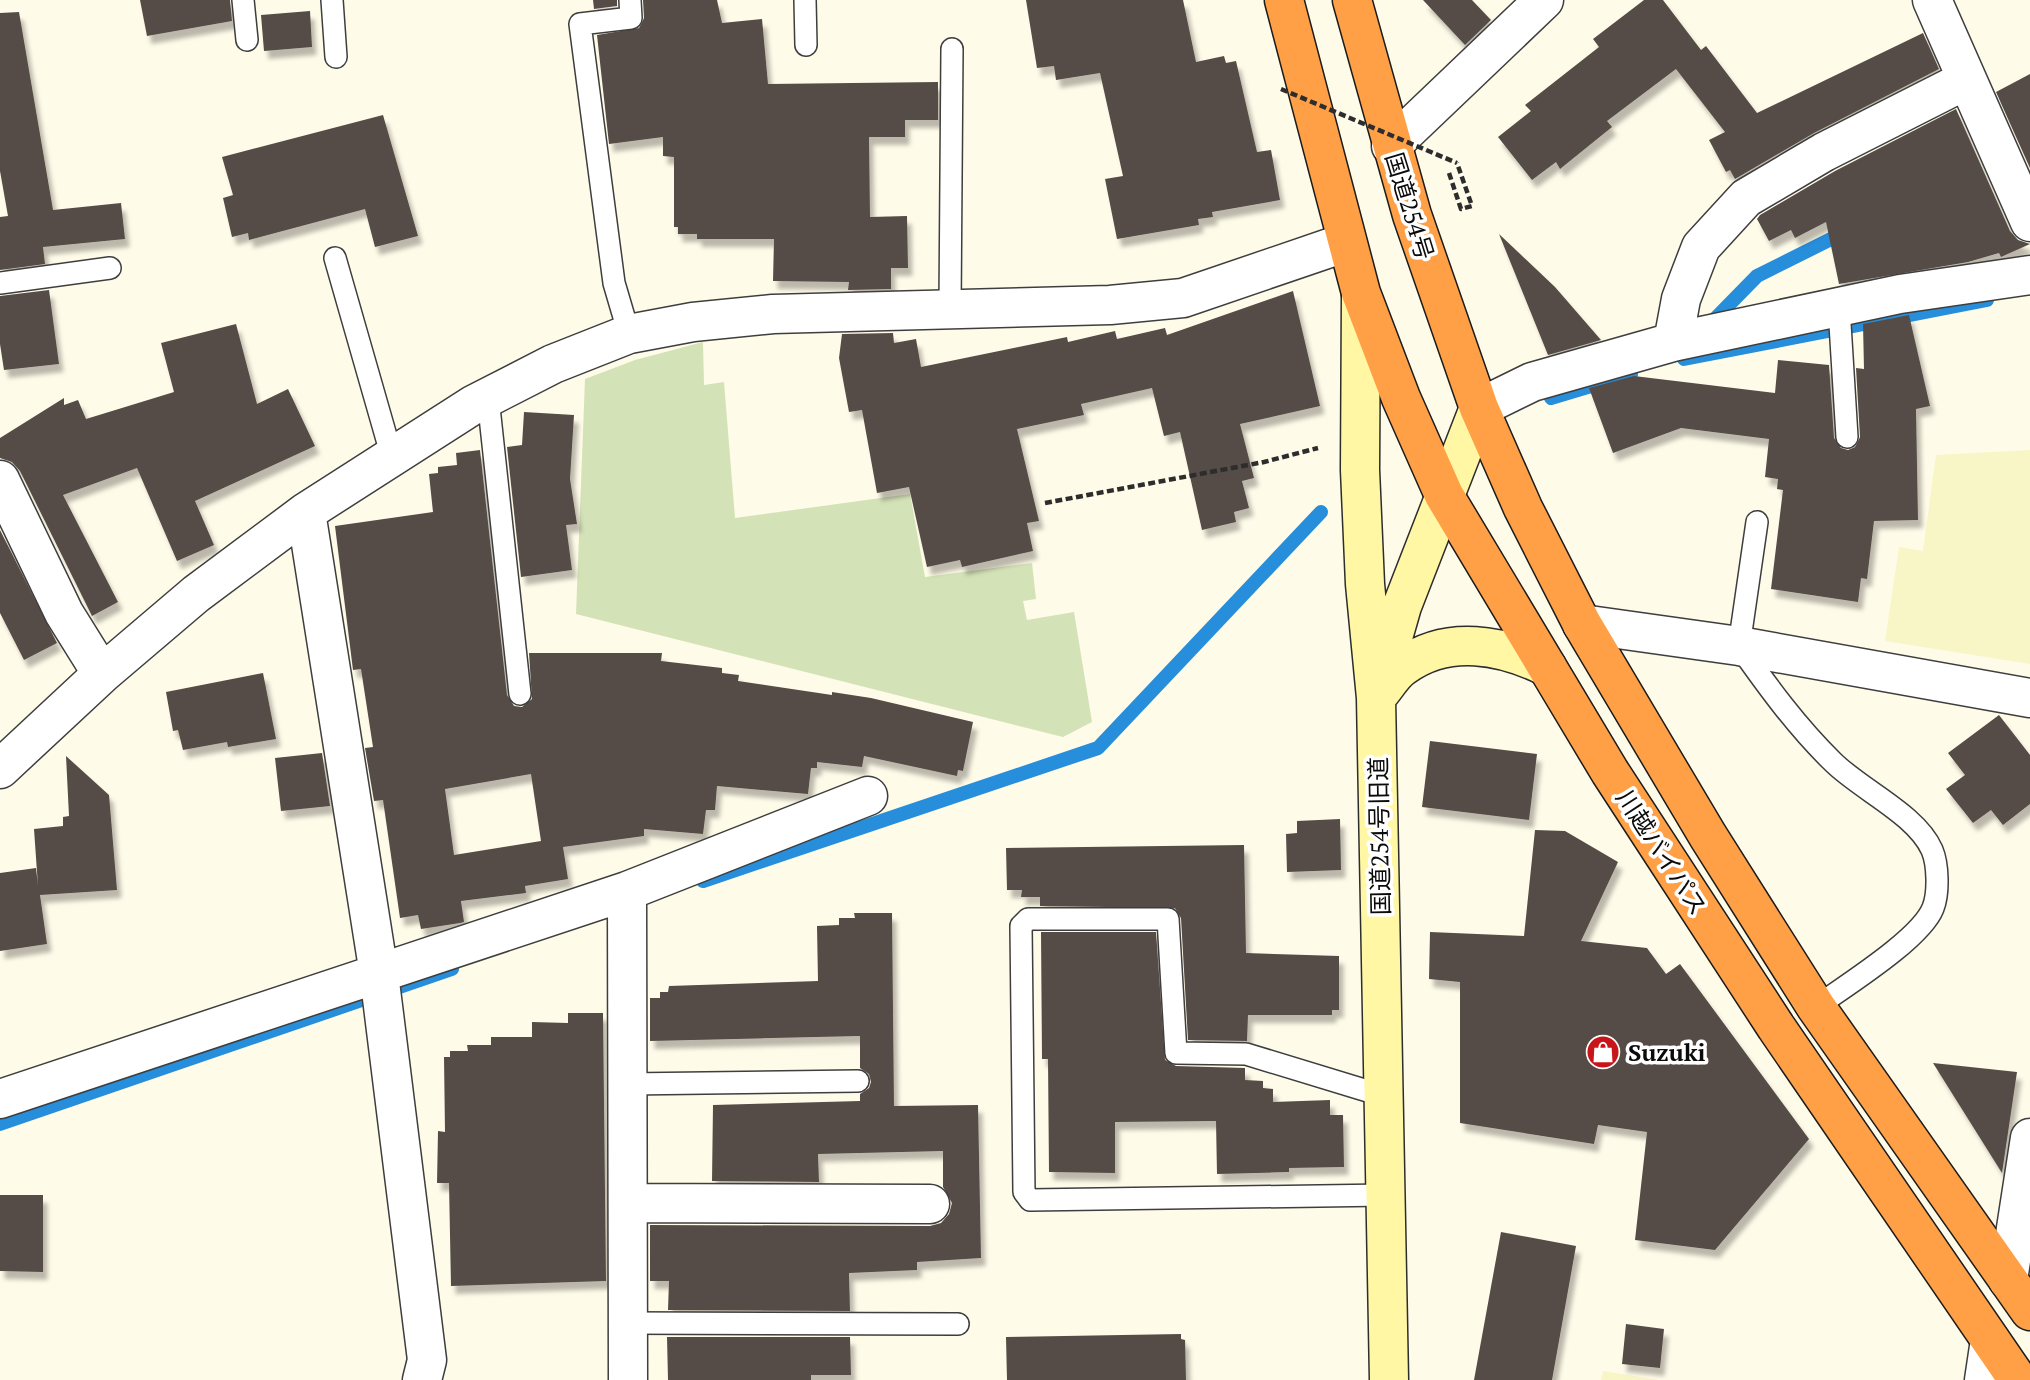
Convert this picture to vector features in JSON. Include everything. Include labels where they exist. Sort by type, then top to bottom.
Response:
[{"type":"highway","points":[[1284,0],[1361,293]]},
{"type":"highway","name":"国道254号","points":[[1352,0],[1391,146],[1440,301],[1479,408]]},
{"type":"highway","name":"川越バイパス","points":[[1361,293],[1401,398],[1444,495],[1610,772],[1761,1004],[2018,1380]]},
{"type":"highway","name":"川越バイパス","points":[[1479,408],[1523,508],[1582,624],[1708,836],[1816,1007],[2030,1311]]},
{"type":"street","points":[[1391,146],[1544,0]]},
{"type":"street","points":[[1931,0],[2030,222]]},
{"type":"street","points":[[1673,342],[1681,299],[1701,247],[1746,198],[1824,152],[1966,80]]},
{"type":"street","points":[[0,769],[102,674],[195,594],[306,512],[488,398],[553,364],[629,334],[693,322],[773,314],[950,307],[1110,305],[1183,298],[1347,242]]},
{"type":"street","points":[[1376,698],[1402,606],[1479,408],[1532,382],[1673,342],[1900,294],[2030,275]]},
{"type":"street","name":"国道254号旧道","points":[[1361,293],[1360,438],[1365,584],[1376,698],[1390,1380]]},
{"type":"street","points":[[0,480],[64,613],[102,674]]},
{"type":"street","points":[[306,512],[379,974],[427,1360],[422,1380]]},
{"type":"street","points":[[1582,624],[1739,646],[2030,698]]},
{"type":"street","points":[[1376,698],[1402,667],[1422,655],[1450,646],[1516,651],[1548,667]]},
{"type":"street","points":[[0,1099],[628,891],[868,796]]},
{"type":"street","points":[[628,891],[628,1380]]},
{"type":"street","points":[[2008,1280],[2030,1138]]},
{"type":"street","points":[[628,1202],[930,1204]]},
{"type":"street","points":[[1984,1380],[1990,1340]]},
{"type":"lane","points":[[243,0],[247,40]]},
{"type":"lane","points":[[332,0],[336,57]]},
{"type":"lane","points":[[629,334],[614,283],[580,24],[632,18],[630,0]]},
{"type":"lane","points":[[805,0],[806,45]]},
{"type":"lane","points":[[950,307],[952,49]]},
{"type":"lane","points":[[335,258],[392,457]]},
{"type":"lane","points":[[0,283],[110,268]]},
{"type":"lane","points":[[1839,308],[1847,437]]},
{"type":"lane","points":[[488,398],[520,694]]},
{"type":"lane","points":[[1757,522],[1739,646],[1786,711],[1834,764],[1914,826],[1932,850],[1936,875],[1934,908],[1915,934],[1816,1007]]},
{"type":"lane","points":[[1384,1096],[1246,1054],[1176,1053],[1168,919],[1028,919],[1021,926],[1024,1192],[1030,1200],[1386,1195]]},
{"type":"lane","points":[[627,1084],[859,1081]]},
{"type":"lane","points":[[628,1324],[958,1324]]},
{"type":"path","points":[[1281,89],[1457,163],[1472,206],[1461,209],[1449,173]]},
{"type":"path","points":[[1045,503],[1264,462],[1360,438]]},
{"type":"shaded area","points":[[2030,450],[2030,664],[1885,641],[1899,547],[1923,551],[1936,455]]},
{"type":"shaded area","points":[[1603,1371],[1659,1380],[1601,1380]]},
{"type":"green space","points":[[703,342],[704,385],[724,382],[735,518],[910,494],[925,577],[1032,563],[1036,599],[1023,601],[1027,620],[1074,612],[1092,722],[1063,737],[576,614],[585,379],[635,360]]},
{"type":"building","points":[[140,0],[230,0],[232,21],[147,36]]},
{"type":"building","points":[[593,0],[617,0],[617,6],[594,9]]},
{"type":"building","points":[[643,0],[717,0],[722,23],[762,19],[768,84],[938,82],[938,120],[905,120],[905,137],[869,137],[870,217],[907,216],[908,268],[891,268],[891,289],[848,290],[849,282],[773,281],[774,239],[697,239],[697,234],[678,234],[678,227],[674,227],[674,157],[663,156],[663,137],[609,144],[597,35],[639,28],[644,18]]},
{"type":"building","points":[[1026,0],[1183,0],[1196,62],[1224,56],[1226,63],[1236,61],[1257,152],[1271,150],[1280,200],[1212,212],[1213,217],[1198,219],[1199,225],[1117,239],[1105,179],[1123,176],[1100,73],[1056,80],[1054,66],[1037,68]]},
{"type":"building","points":[[1423,0],[1472,0],[1491,20],[1465,45]]},
{"type":"building","points":[[1644,0],[1663,0],[1701,50],[1706,46],[1757,113],[1923,33],[1939,69],[1814,133],[1735,179],[1730,170],[1726,172],[1709,140],[1725,132],[1676,69],[1607,121],[1612,127],[1560,169],[1556,162],[1532,180],[1498,137],[1531,111],[1525,105],[1599,47],[1593,39]]},
{"type":"building","points":[[310,11],[312,47],[264,51],[261,15]]},
{"type":"building","points":[[19,12],[53,210],[121,203],[125,239],[43,247],[45,264],[0,270],[0,217],[8,216],[0,171],[0,13]]},
{"type":"building","points":[[2030,74],[2030,168],[1996,92]]},
{"type":"building","points":[[1956,109],[2010,231],[2018,240],[2030,244],[2001,257],[1999,253],[1968,262],[1839,284],[1826,222],[1795,238],[1791,230],[1769,241],[1757,219],[1760,215],[1835,171]]},
{"type":"building","points":[[383,115],[418,236],[375,247],[365,209],[249,240],[248,233],[232,237],[223,198],[233,195],[222,157]]},
{"type":"building","points":[[1499,234],[1555,287],[1601,340],[1548,355]]},
{"type":"building","points":[[49,290],[59,364],[4,370],[0,344],[0,296]]},
{"type":"building","points":[[1293,291],[1320,406],[1240,424],[1254,478],[1242,481],[1249,508],[1234,512],[1236,522],[1202,530],[1180,432],[1164,436],[1152,388],[1081,404],[1084,415],[1017,429],[1039,521],[1027,523],[1033,551],[962,567],[960,560],[927,567],[909,487],[877,493],[862,410],[849,412],[839,358],[842,334],[893,333],[894,343],[916,339],[921,367],[1067,337],[1068,342],[1115,331],[1117,339],[1165,328],[1167,335]]},
{"type":"building","points":[[1909,315],[1930,406],[1916,409],[1918,520],[1874,521],[1867,579],[1861,578],[1858,602],[1771,589],[1783,490],[1777,489],[1778,479],[1765,477],[1769,439],[1681,428],[1613,453],[1589,388],[1634,376],[1775,393],[1778,360],[1829,365],[1834,438],[1841,448],[1848,450],[1855,447],[1860,437],[1856,368],[1864,369],[1863,324]]},
{"type":"building","points":[[236,324],[257,404],[288,389],[315,446],[195,501],[214,545],[177,561],[137,468],[63,495],[118,602],[92,616],[20,471],[12,462],[0,458],[0,438],[64,398],[64,405],[78,400],[86,419],[174,392],[161,343]]},
{"type":"building","points":[[524,412],[574,415],[570,479],[577,524],[566,525],[572,570],[521,577],[507,447],[522,445]]},
{"type":"building","points":[[480,450],[507,695],[514,706],[522,707],[532,699],[529,653],[662,653],[661,661],[722,668],[722,673],[739,675],[738,681],[871,698],[973,722],[963,771],[958,770],[957,776],[864,756],[862,767],[817,762],[817,768],[811,768],[808,794],[717,786],[715,810],[706,810],[703,834],[644,829],[644,836],[563,847],[568,879],[525,886],[526,893],[461,901],[464,922],[460,923],[421,929],[418,915],[400,918],[383,800],[374,801],[365,748],[373,747],[361,669],[353,670],[335,526],[433,512],[429,474],[438,473],[438,467],[457,465],[456,453]],"holes":[[[531,774],[541,841],[454,855],[445,789]]]},
{"type":"building","points":[[0,530],[57,643],[24,660],[0,613]]},
{"type":"building","points":[[263,673],[276,739],[228,747],[227,742],[183,750],[178,730],[173,731],[166,692]]},
{"type":"building","points":[[1999,715],[2030,755],[2030,804],[2003,825],[1991,810],[1973,823],[1946,789],[1965,775],[1948,753]]},
{"type":"building","points":[[1430,741],[1537,754],[1529,820],[1422,807]]},
{"type":"building","points":[[322,753],[330,806],[281,811],[275,758]]},
{"type":"building","points":[[66,756],[109,795],[117,890],[40,895],[47,944],[0,951],[0,873],[36,868],[38,886],[34,829],[63,826],[63,817],[69,816]]},
{"type":"building","points":[[1340,819],[1341,870],[1287,872],[1286,834],[1297,833],[1297,821]]},
{"type":"building","name":"Suzuki","points":[[1535,830],[1565,831],[1618,862],[1581,941],[1647,948],[1666,974],[1680,964],[1809,1139],[1715,1250],[1635,1240],[1647,1132],[1598,1125],[1594,1144],[1460,1123],[1460,982],[1429,979],[1430,932],[1524,936]]},
{"type":"building","points":[[1244,845],[1246,953],[1339,956],[1339,1010],[1332,1010],[1332,1015],[1248,1015],[1247,1041],[1188,1040],[1181,918],[1175,908],[1040,906],[1040,897],[1021,897],[1022,890],[1007,890],[1006,848]]},
{"type":"building","points":[[854,913],[892,913],[894,1106],[978,1105],[981,1258],[917,1262],[917,1270],[849,1273],[850,1311],[668,1310],[669,1281],[650,1281],[650,1225],[930,1226],[941,1223],[949,1214],[952,1203],[943,1187],[943,1151],[818,1154],[819,1182],[712,1181],[713,1105],[860,1101],[860,1094],[869,1088],[871,1082],[869,1074],[860,1068],[860,1036],[650,1041],[650,998],[660,998],[660,992],[668,992],[669,986],[818,981],[817,926],[839,925],[839,918],[855,918]]},
{"type":"building","points":[[1041,932],[1156,932],[1165,1060],[1176,1066],[1245,1068],[1245,1080],[1263,1081],[1263,1088],[1273,1089],[1273,1102],[1330,1100],[1330,1115],[1343,1115],[1344,1167],[1217,1174],[1216,1121],[1115,1122],[1115,1173],[1049,1172],[1048,1059],[1042,1059]]},
{"type":"building","points":[[568,1013],[603,1013],[606,1281],[451,1286],[449,1183],[437,1183],[438,1131],[445,1132],[444,1057],[450,1057],[450,1051],[468,1051],[467,1045],[491,1045],[491,1037],[532,1037],[532,1022],[568,1023]]},
{"type":"building","points":[[1933,1063],[2017,1072],[2002,1173]]},
{"type":"building","points":[[0,1195],[43,1195],[43,1272],[0,1271]]},
{"type":"building","points":[[1501,1232],[1576,1246],[1552,1380],[1474,1380]]},
{"type":"building","points":[[1626,1324],[1664,1329],[1660,1368],[1622,1364]]},
{"type":"building","points":[[1181,1334],[1181,1339],[1185,1340],[1186,1380],[1007,1380],[1006,1337]]},
{"type":"building","points":[[667,1337],[850,1337],[851,1375],[811,1375],[811,1380],[668,1380]]},
{"type":"waterway","points":[[1709,325],[1757,276],[1847,231]]},
{"type":"waterway","points":[[1684,359],[1987,300]]},
{"type":"waterway","points":[[1551,398],[1631,374]]},
{"type":"waterway","points":[[703,881],[1098,748],[1321,512]]},
{"type":"waterway","points":[[0,1124],[452,969]]},
{"type":"place","name":"Suzuki","points":[[1603,1052]]}]
